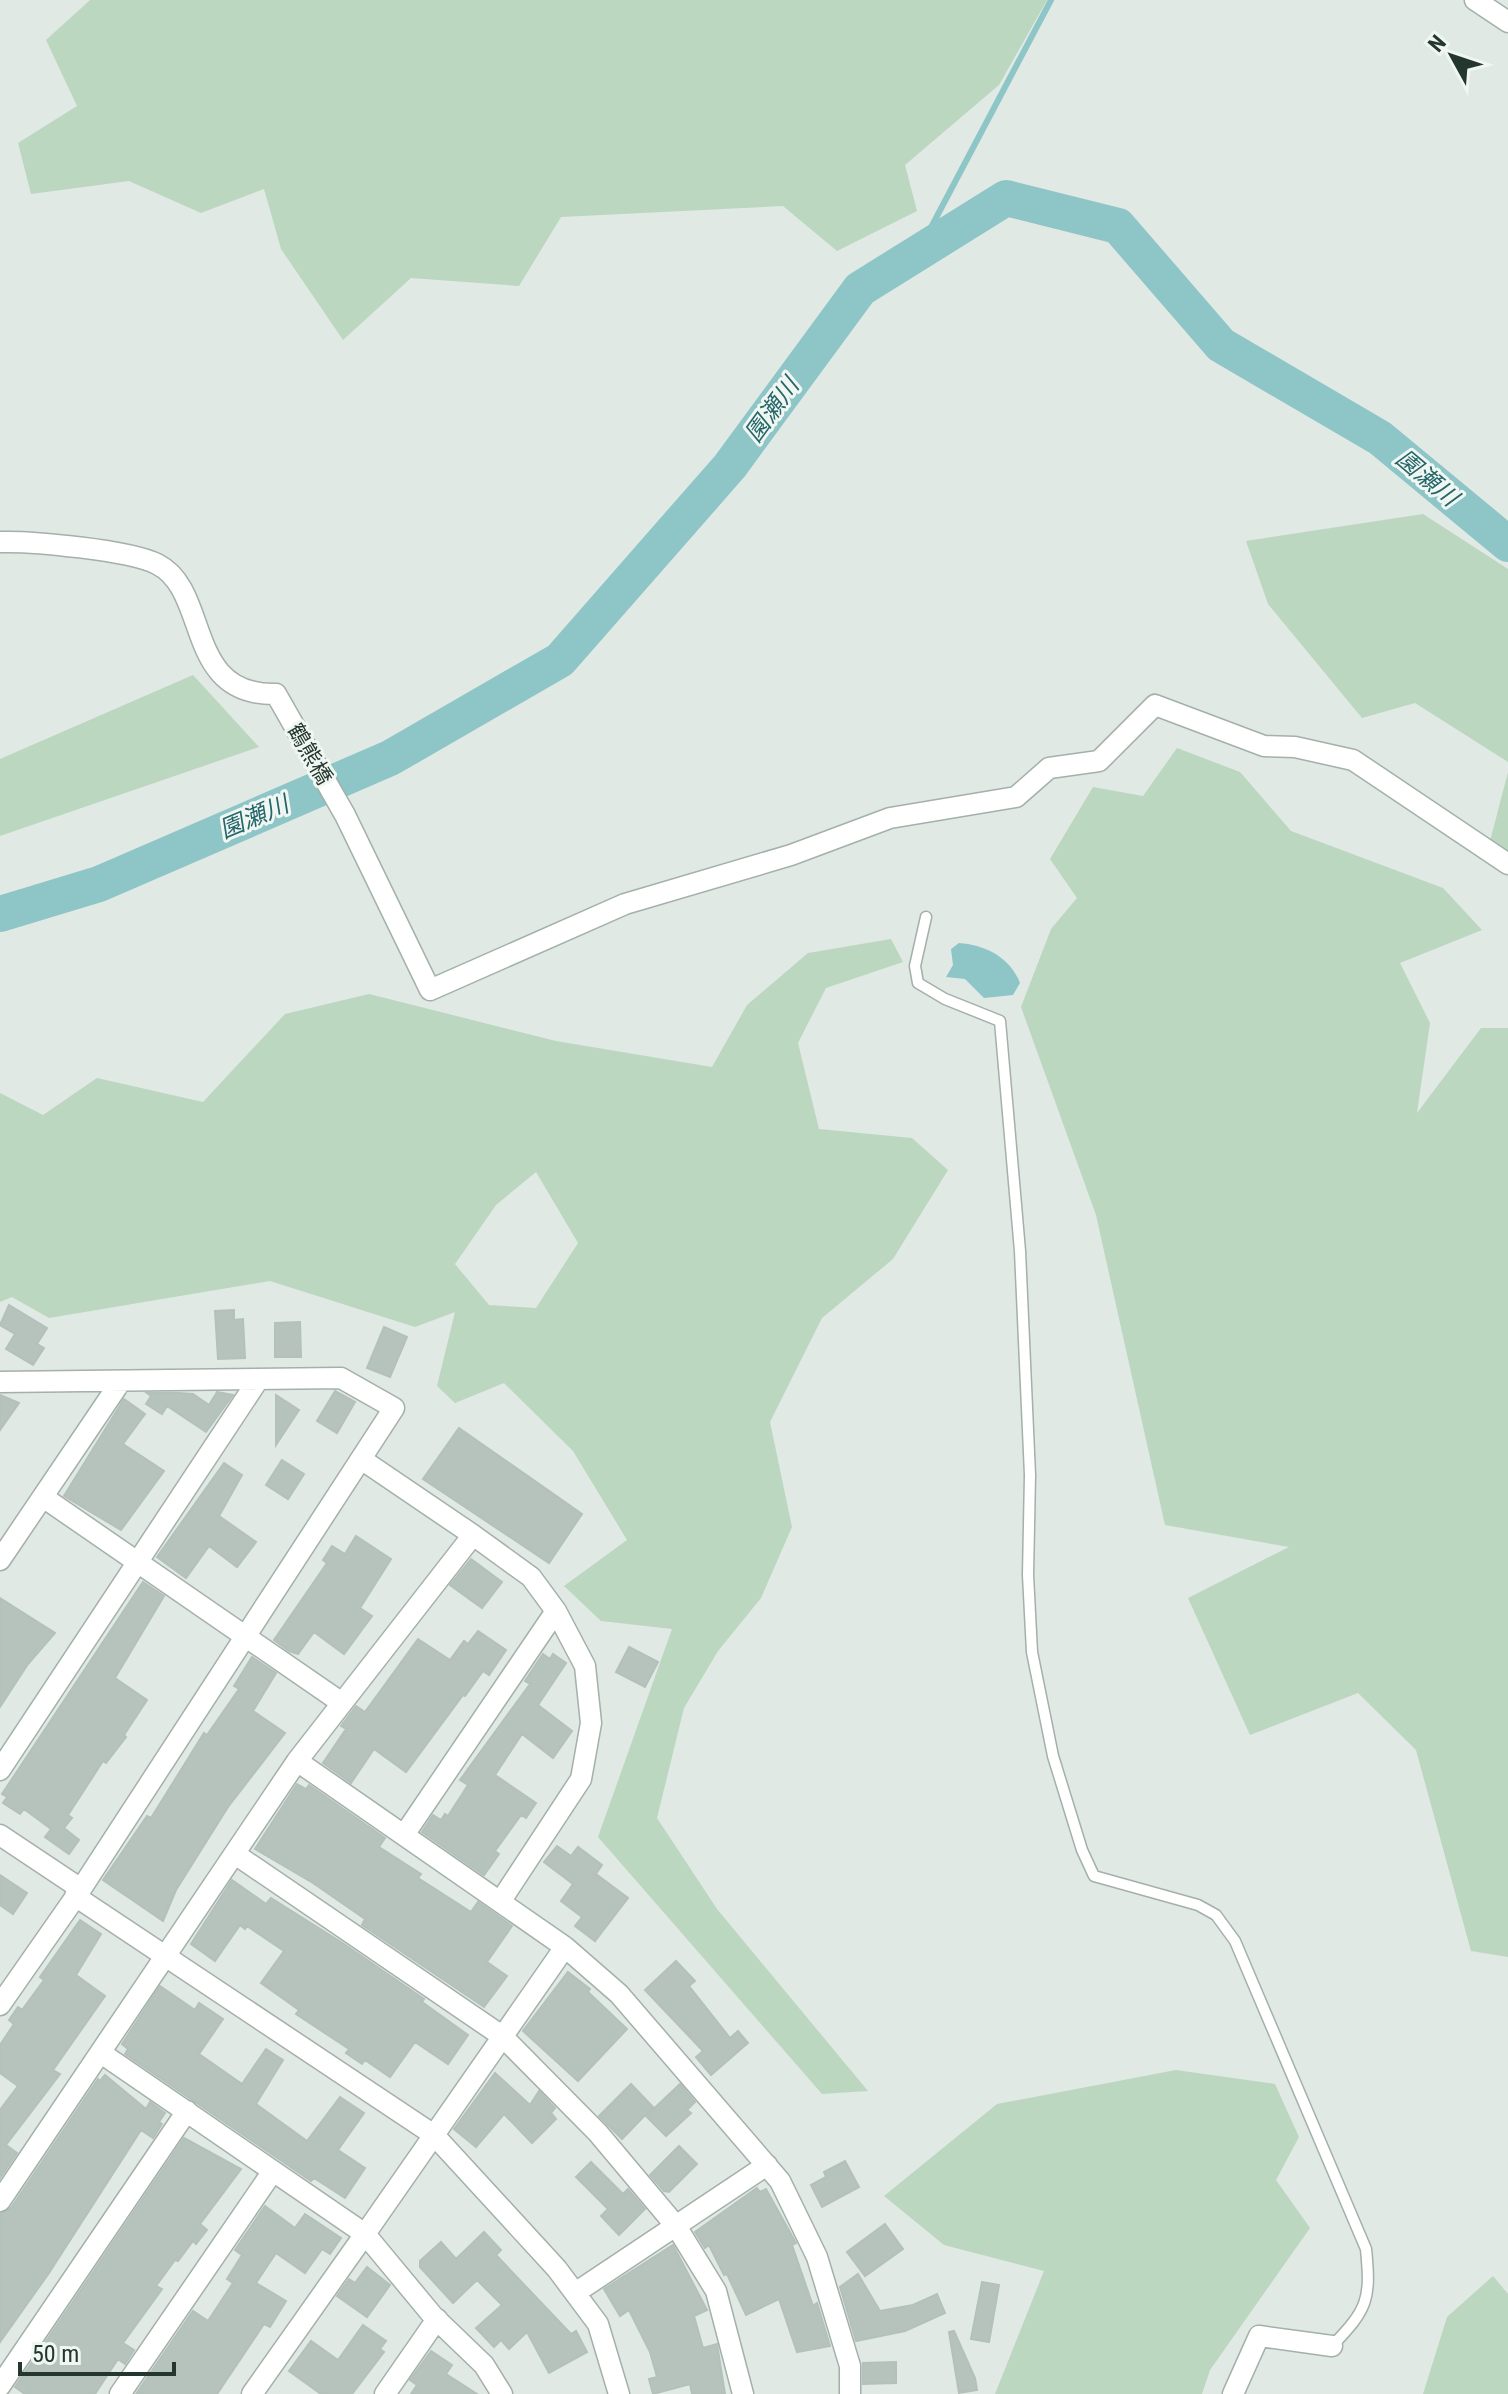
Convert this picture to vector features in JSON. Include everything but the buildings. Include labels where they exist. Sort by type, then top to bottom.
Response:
[{"type":"street","points":[[1475,0],[1508,22]]},
{"type":"street","name":"鶴熊橋","points":[[0,542],[34,541],[157,564],[173,580],[185,599],[208,655],[226,680],[242,689],[276,694],[345,815],[430,990],[625,904],[791,855],[890,818],[1016,797],[1049,768],[1099,761],[1155,705],[1264,746],[1295,747],[1353,760],[1508,864]]},
{"type":"street","points":[[0,1382],[341,1378],[394,1408],[78,1892],[0,2005]]},
{"type":"street","points":[[0,1770],[140,1563],[258,1380]]},
{"type":"street","points":[[0,1560],[121,1381]]},
{"type":"street","points":[[361,1459],[531,1577],[556,1611],[585,1666],[591,1723],[581,1779],[500,1902]]},
{"type":"street","points":[[43,1497],[342,1703]]},
{"type":"street","points":[[0,2201],[297,1761],[473,1535]]},
{"type":"street","points":[[404,1835],[556,1611]]},
{"type":"street","points":[[297,1761],[565,1947],[619,1994],[780,2181],[817,2257],[850,2366],[850,2394]]},
{"type":"street","points":[[0,1835],[167,1957],[434,2135],[575,2293],[598,2324],[619,2394]]},
{"type":"street","points":[[235,1854],[502,2036],[598,2133],[676,2226],[716,2291],[743,2394]]},
{"type":"street","points":[[252,2394],[565,1947]]},
{"type":"street","points":[[101,2053],[365,2234],[437,2319],[484,2365],[502,2394]]},
{"type":"street","points":[[0,2386],[187,2111]]},
{"type":"street","points":[[575,2293],[767,2165]]},
{"type":"street","points":[[120,2394],[273,2171]]},
{"type":"street","points":[[385,2394],[437,2319]]},
{"type":"street","points":[[1233,2394],[1259,2336],[1332,2346]]},
{"type":"lane","points":[[926,917],[915,966],[918,983],[945,999],[1000,1021],[1020,1251],[1030,1475],[1028,1575],[1032,1652],[1053,1756],[1082,1850],[1094,1876],[1198,1905],[1216,1915],[1235,1941],[1366,2249],[1371,2290],[1352,2325],[1332,2346]]},
{"type":"green space","points":[[90,0],[1047,0],[999,85],[905,165],[917,211],[837,251],[783,206],[561,217],[519,286],[411,278],[343,340],[281,249],[264,189],[201,213],[129,181],[31,194],[18,143],[77,106],[46,40]]},
{"type":"green space","points":[[1423,514],[1508,569],[1508,762],[1415,703],[1362,718],[1268,604],[1246,541]]},
{"type":"green space","points":[[193,675],[259,747],[0,836],[0,759]]},
{"type":"green space","points":[[1177,748],[1240,772],[1291,831],[1443,888],[1482,930],[1400,963],[1430,1023],[1417,1113],[1481,1028],[1508,1028],[1508,1957],[1471,1951],[1416,1750],[1358,1693],[1250,1735],[1188,1598],[1289,1547],[1165,1525],[1096,1215],[1021,1007],[1051,929],[1077,898],[1050,859],[1093,787],[1143,796]]},
{"type":"green space","points":[[1508,772],[1508,870],[1489,845]]},
{"type":"green space","points":[[891,939],[903,962],[826,988],[798,1043],[819,1129],[912,1138],[948,1170],[893,1259],[822,1318],[770,1422],[792,1527],[761,1598],[718,1651],[684,1708],[657,1818],[717,1909],[868,2091],[822,2094],[598,1837],[672,1629],[601,1621],[564,1586],[627,1540],[573,1451],[504,1383],[455,1403],[437,1386],[455,1312],[415,1327],[270,1281],[49,1318],[12,1297],[0,1302],[0,1093],[43,1115],[97,1078],[203,1102],[285,1014],[369,994],[556,1041],[712,1067],[747,1005],[808,953]],"holes":[[[536,1172],[578,1243],[536,1308],[489,1305],[455,1264],[496,1205]]]},
{"type":"green space","points":[[1176,2070],[1275,2084],[1299,2137],[1276,2180],[1310,2228],[1210,2370],[1202,2394],[995,2394],[1044,2271],[944,2245],[884,2196],[997,2104]]},
{"type":"green space","points":[[1493,2276],[1508,2294],[1508,2394],[1423,2394],[1447,2317]]},
{"type":"water","points":[[959,943],[978,946],[1003,959],[1020,983],[1013,995],[984,998],[965,979],[946,977],[953,965],[951,949]]},
{"type":"waterway","points":[[917,254],[1051,0]]},
{"type":"waterway","name":"園瀬川","points":[[0,914],[99,884],[390,758],[560,660],[730,466],[860,289],[1006,198],[1118,226],[1221,345],[1380,438],[1508,544]]}]
